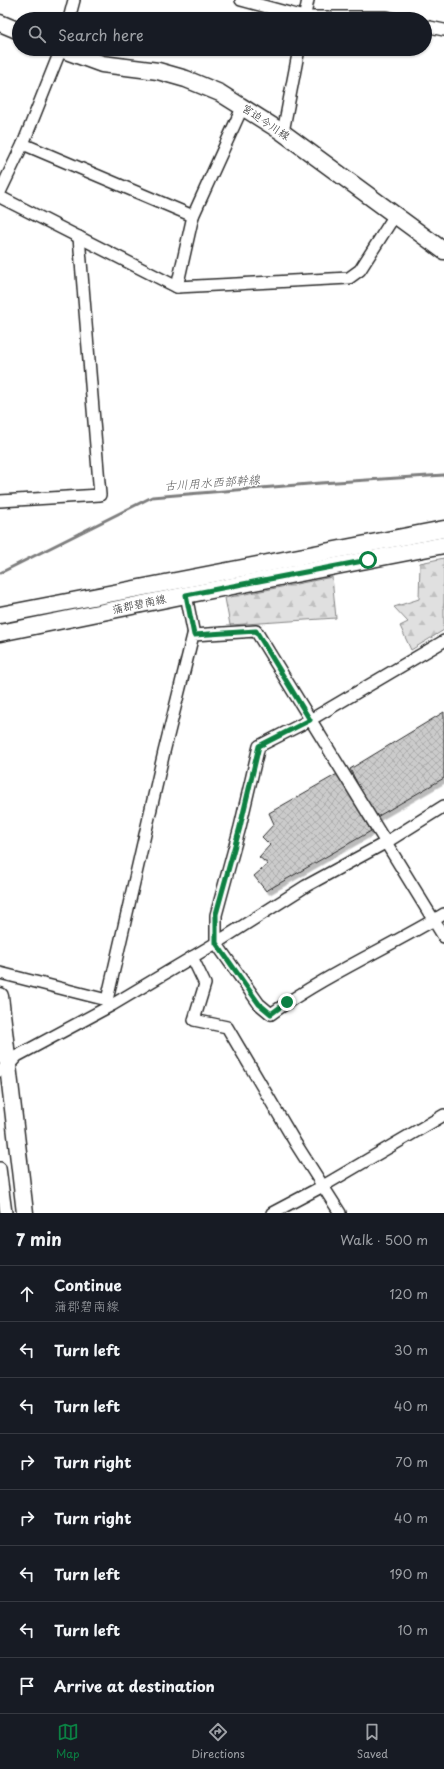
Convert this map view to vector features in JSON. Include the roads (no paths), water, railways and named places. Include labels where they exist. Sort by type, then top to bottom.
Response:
[{"type":"main road","points":[[0,23],[12,28]]},
{"type":"main road","name":"宮迫今川線","points":[[80,56],[102,64],[158,72],[186,79],[220,93],[243,106],[282,132],[444,251]]},
{"type":"main road","name":"蒲郡碧南線","points":[[0,616],[444,529]]},
{"type":"main road","name":"蒲郡碧南線","points":[[0,633],[444,545]]},
{"type":"main road","points":[[0,996],[3,1069],[25,1213]]},
{"type":"street","points":[[71,12],[74,0]]},
{"type":"street","points":[[241,0],[283,12]]},
{"type":"street","points":[[305,12],[308,0]]},
{"type":"street","points":[[432,27],[444,30]]},
{"type":"street","points":[[0,192],[24,144],[58,56]]},
{"type":"street","points":[[282,132],[298,56]]},
{"type":"street","points":[[177,287],[193,216],[243,106]]},
{"type":"street","points":[[24,144],[193,216]]},
{"type":"street","points":[[0,197],[177,287],[349,278],[360,270],[395,215]]},
{"type":"street","points":[[0,501],[100,495],[79,237]]},
{"type":"street","points":[[109,1002],[164,752],[194,635],[186,595]]},
{"type":"street","points":[[194,635],[256,631],[444,937]]},
{"type":"street","points":[[444,641],[310,720],[259,746],[240,827],[216,914],[216,943],[259,1004],[271,1014],[287,1002],[373,952],[444,914]]},
{"type":"street","points":[[3,1069],[17,1056],[109,1002],[216,943],[306,886],[385,843],[444,806]]},
{"type":"street","points":[[192,957],[205,984],[194,1020],[227,1027],[296,1144],[340,1213]]},
{"type":"street","points":[[0,973],[109,1002]]},
{"type":"street","points":[[272,1213],[323,1186],[444,1114]]},
{"type":"street","points":[[0,1168],[6,1213]]},
{"type":"waterway","name":"古川用水西部幹線","points":[[0,573],[152,497],[321,483],[444,475]]}]
